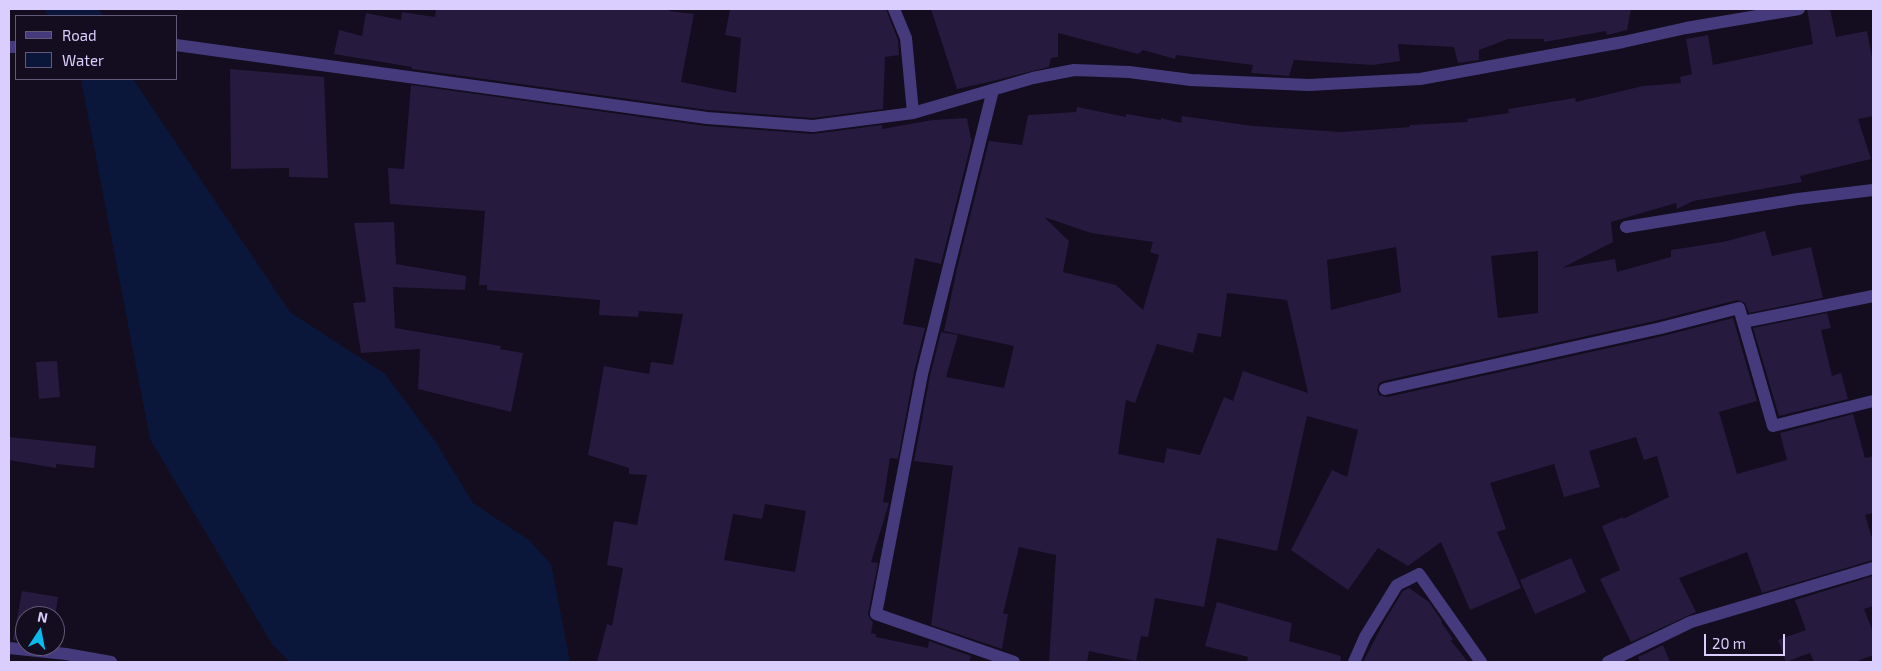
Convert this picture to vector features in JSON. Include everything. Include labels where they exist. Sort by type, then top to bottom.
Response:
[{"type":"street","points":[[894,9],[906,38],[913,113]]},
{"type":"street","points":[[178,45],[707,118],[812,126],[913,113],[1033,78],[1074,70],[1129,72],[1191,80],[1309,85],[1420,79],[1614,44],[1686,28],[1799,9]]},
{"type":"street","points":[[993,90],[922,374],[876,614],[1014,662]]},
{"type":"street","points":[[1626,227],[1798,199],[1873,190]]},
{"type":"street","points":[[1743,322],[1873,296]]},
{"type":"street","points":[[1385,389],[1661,328],[1739,308],[1773,426],[1873,400]]},
{"type":"street","points":[[1608,662],[1691,622],[1873,568]]},
{"type":"street","points":[[1354,662],[1365,637],[1397,585],[1419,574],[1480,662]]},
{"type":"street","points":[[9,648],[66,654],[111,662]]},
{"type":"water","points":[[44,9],[99,9],[102,15],[47,15]]},
{"type":"water","points":[[81,80],[134,80],[290,312],[385,374],[435,441],[473,503],[529,540],[551,564],[570,662],[290,662],[272,644],[150,439]]},
{"type":"building","points":[[436,9],[670,9],[669,11],[694,14],[681,82],[736,93],[741,38],[725,35],[730,9],[886,9],[898,40],[899,55],[885,57],[883,109],[813,118],[708,110],[412,69],[412,67],[334,54],[339,30],[362,36],[366,13],[401,20],[402,12],[435,17]]},
{"type":"building","points":[[931,9],[1631,9],[1627,30],[1607,35],[1606,31],[1544,42],[1544,39],[1508,39],[1479,50],[1479,60],[1458,63],[1454,47],[1398,44],[1400,61],[1373,65],[1294,60],[1289,76],[1251,73],[1253,65],[1176,55],[1175,59],[1143,50],[1138,54],[1058,33],[1058,57],[1051,58],[1049,67],[957,89]]},
{"type":"building","points":[[1807,9],[1830,9],[1836,37],[1867,31],[1873,62],[1873,116],[1858,119],[1871,159],[1800,176],[1802,182],[1693,201],[1677,209],[1676,203],[1611,222],[1613,242],[1562,268],[1615,259],[1617,272],[1671,257],[1671,250],[1723,242],[1765,231],[1772,256],[1811,247],[1823,298],[1749,313],[1745,303],[1737,300],[1659,320],[1383,381],[1379,383],[1377,390],[1379,395],[1387,397],[1663,336],[1733,318],[1757,401],[1719,412],[1737,474],[1787,460],[1780,433],[1853,414],[1865,458],[1873,456],[1873,513],[1865,515],[1873,541],[1873,560],[1762,593],[1747,552],[1679,578],[1696,612],[1631,642],[1600,579],[1620,570],[1602,526],[1623,517],[1623,519],[1669,497],[1657,456],[1644,460],[1636,437],[1589,451],[1600,487],[1564,497],[1554,464],[1490,483],[1506,529],[1497,532],[1521,588],[1470,610],[1441,542],[1408,566],[1378,548],[1348,590],[1291,550],[1332,470],[1347,477],[1358,430],[1307,416],[1277,551],[1217,538],[1204,607],[1155,598],[1148,637],[1141,636],[1136,661],[1089,651],[1087,662],[1049,662],[1056,555],[1019,547],[1003,614],[1008,614],[1002,649],[931,625],[953,466],[914,461],[930,376],[941,332],[958,335],[946,377],[1004,388],[1014,346],[944,331],[957,268],[989,141],[1022,145],[1028,115],[1076,112],[1077,107],[1126,117],[1126,114],[1161,120],[1161,118],[1181,123],[1182,116],[1253,126],[1341,132],[1410,127],[1410,125],[1468,122],[1467,119],[1509,113],[1508,109],[1575,98],[1576,102],[1643,86],[1681,83],[1680,77],[1692,74],[1686,39],[1708,35],[1713,65],[1813,44]],"holes":[[[1044,217],[1091,233],[1153,242],[1150,252],[1159,255],[1143,310],[1116,285],[1063,272],[1069,241]],[[1396,247],[1401,292],[1331,310],[1327,260]],[[1538,251],[1538,313],[1498,318],[1491,256]],[[1227,293],[1287,300],[1308,393],[1243,371],[1233,401],[1224,397],[1200,455],[1167,448],[1164,463],[1118,454],[1126,400],[1135,403],[1157,344],[1193,353],[1198,333],[1221,337]]]},
{"type":"building","points":[[230,69],[324,77],[328,178],[289,177],[289,168],[231,169]]},
{"type":"building","points":[[411,85],[706,126],[813,134],[882,125],[882,129],[933,120],[967,118],[972,139],[941,264],[915,258],[903,324],[925,328],[914,372],[898,459],[890,458],[883,502],[889,503],[871,562],[878,563],[868,614],[873,622],[871,633],[876,634],[876,637],[928,648],[929,641],[971,656],[969,662],[597,662],[607,624],[612,626],[623,568],[607,565],[614,521],[637,525],[647,475],[629,474],[629,468],[588,455],[604,366],[649,374],[651,362],[673,365],[683,314],[639,311],[638,317],[599,315],[600,300],[487,290],[487,285],[479,285],[485,211],[390,204],[388,168],[404,169]],"holes":[[[765,504],[806,511],[795,572],[724,560],[733,514],[762,519]]]},
{"type":"building","points":[[394,222],[396,264],[466,276],[465,290],[393,287],[395,328],[501,346],[500,349],[523,353],[511,412],[418,389],[420,349],[361,353],[353,303],[366,302],[354,223]]},
{"type":"building","points":[[1827,313],[1831,328],[1821,330],[1832,376],[1841,373],[1848,399],[1779,416],[1753,328]]},
{"type":"building","points":[[57,361],[60,397],[39,399],[36,362]]},
{"type":"building","points":[[9,437],[96,446],[94,468],[56,464],[56,468],[9,460]]},
{"type":"building","points":[[1571,558],[1586,592],[1535,614],[1520,580]]},
{"type":"building","points":[[1873,576],[1873,606],[1864,609],[1873,632],[1873,655],[1855,662],[1814,662],[1810,653],[1786,662],[1778,640],[1806,630],[1795,600]]},
{"type":"building","points":[[1409,588],[1429,602],[1453,639],[1451,641],[1468,662],[1363,662],[1403,591]]},
{"type":"building","points":[[22,591],[58,597],[57,606],[19,606]]},
{"type":"building","points":[[1217,602],[1292,623],[1289,641],[1341,656],[1340,662],[1247,662],[1248,657],[1205,646]]},
{"type":"building","points":[[1663,645],[1670,662],[1640,662],[1638,657]]}]
